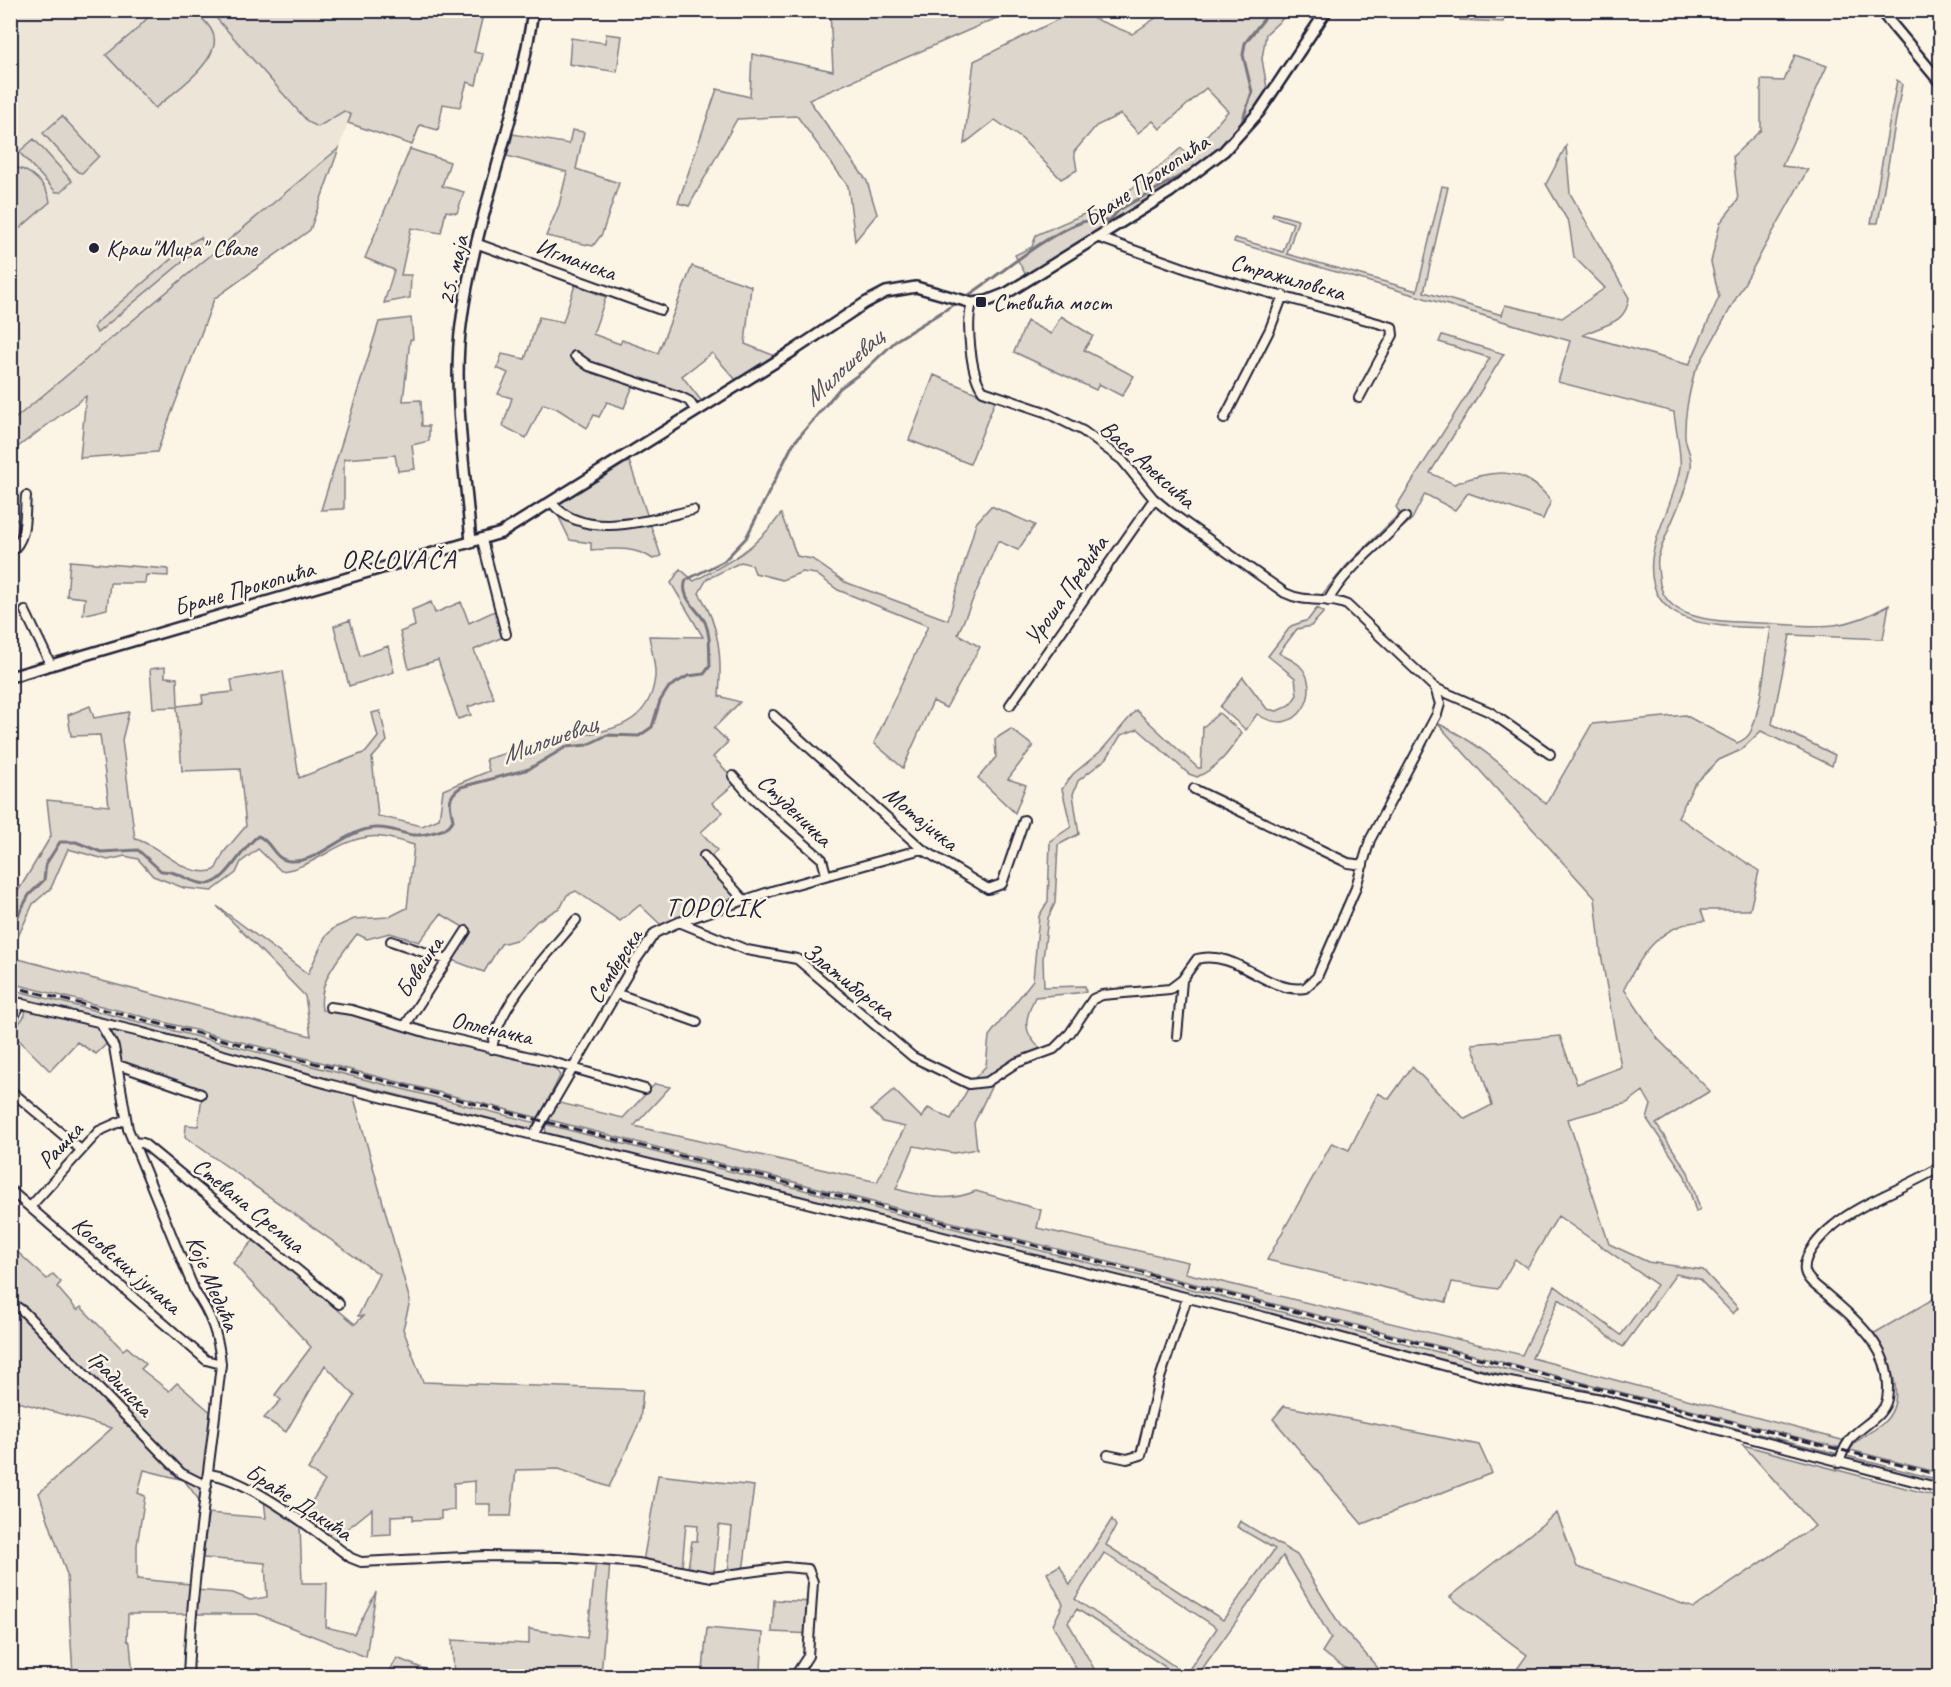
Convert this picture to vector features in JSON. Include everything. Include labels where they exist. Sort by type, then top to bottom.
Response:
[{"type":"street","name":"25. маја","points":[[471,543],[459,346],[468,282],[507,135],[533,10]]},
{"type":"street","name":"Бране Прокопића","points":[[10,677],[501,533],[865,303],[886,292],[916,287],[970,302],[1007,293],[1170,192],[1224,151],[1259,112],[1327,10]]},
{"type":"street","points":[[1880,10],[1941,82]]},
{"type":"street","name":"Стражиловска","points":[[1097,237],[1198,273],[1392,327],[1394,335],[1359,398]]},
{"type":"street","name":"Игманска","points":[[478,244],[661,310]]},
{"type":"street","points":[[1224,419],[1270,329],[1283,295]]},
{"type":"street","name":"Васе Алексића","points":[[970,302],[974,374],[983,391],[1045,412],[1083,431],[1122,460],[1154,499],[1285,593],[1302,600],[1340,602],[1353,609],[1435,688],[1490,712],[1550,754]]},
{"type":"street","points":[[575,356],[589,366],[681,397],[689,401],[696,411]]},
{"type":"street","points":[[10,552],[18,547],[22,536],[26,496]]},
{"type":"street","name":"Уроша Предића","points":[[1010,705],[1154,499]]},
{"type":"street","points":[[552,502],[560,512],[570,517],[615,525],[693,510]]},
{"type":"street","points":[[1328,601],[1352,567],[1405,517]]},
{"type":"street","points":[[482,540],[506,634]]},
{"type":"street","points":[[25,611],[51,665]]},
{"type":"street","points":[[1177,1036],[1182,980],[1193,962],[1204,957],[1248,968],[1289,989],[1305,988],[1317,977],[1355,890],[1370,840],[1437,714],[1440,704],[1435,688]]},
{"type":"street","name":"Мотајичка","points":[[773,715],[922,849],[981,885],[992,889],[1002,884],[1024,820]]},
{"type":"street","name":"Студеничка","points":[[733,776],[755,801],[822,860],[826,874]]},
{"type":"street","points":[[1194,789],[1348,863],[1363,866]]},
{"type":"street","name":"Семберска","points":[[534,1135],[648,941],[663,928],[826,874],[922,849]]},
{"type":"street","points":[[704,856],[744,900]]},
{"type":"street","points":[[492,1049],[494,1034],[523,987],[576,920]]},
{"type":"street","name":"Златиборска","points":[[679,922],[747,950],[796,959],[914,1058],[969,1084],[987,1082],[1016,1063],[1054,1049],[1062,1043],[1093,999],[1102,995],[1163,991],[1177,986],[1182,980]]},
{"type":"street","name":"Бовешка","points":[[405,1026],[466,931]]},
{"type":"street","points":[[391,941],[447,960]]},
{"type":"street","points":[[618,994],[697,1022]]},
{"type":"street","points":[[10,1000],[1494,1378],[1601,1399],[1941,1488]]},
{"type":"street","points":[[10,1024],[21,1003]]},
{"type":"street","name":"Опленачка","points":[[330,1007],[352,1010],[645,1089]]},
{"type":"street","name":"Које Медића","points":[[100,1023],[110,1038],[118,1065],[126,1119],[133,1142],[195,1292],[215,1327],[221,1364],[191,1607],[188,1677]]},
{"type":"street","points":[[118,1065],[201,1094]]},
{"type":"street","points":[[10,1090],[81,1150]]},
{"type":"street","name":"Рашка","points":[[30,1207],[99,1131],[126,1119]]},
{"type":"street","name":"Стевана Сремца","points":[[133,1142],[143,1143],[339,1304]]},
{"type":"street","points":[[1839,1463],[1849,1440],[1881,1411],[1887,1401],[1885,1364],[1873,1340],[1859,1323],[1810,1280],[1805,1270],[1807,1258],[1821,1237],[1844,1218],[1941,1167]]},
{"type":"street","name":"Косовских јунака","points":[[10,1190],[206,1360],[221,1364]]},
{"type":"street","points":[[1108,1455],[1127,1459],[1141,1455],[1159,1381],[1187,1298]]},
{"type":"street","name":"Градинска","points":[[10,1302],[24,1312],[181,1473],[207,1486]]},
{"type":"street","name":"Браће Дакића","points":[[209,1474],[226,1478],[261,1495],[357,1561],[510,1556],[622,1561],[712,1577],[785,1567],[808,1569],[813,1582],[808,1656],[795,1677]]},
{"type":"shaded area","points":[[1007,10],[1008,13],[809,100],[867,181],[877,214],[855,241],[848,186],[797,116],[737,119],[689,206],[678,203],[717,89],[750,97],[752,54],[833,71],[830,11]]},
{"type":"shaded area","points":[[11,11],[210,11],[308,122],[327,123],[344,111],[351,115],[339,148],[11,422],[11,236],[50,202],[15,167],[11,167]]},
{"type":"shaded area","points":[[154,11],[194,11],[209,26],[214,37],[214,47],[202,66],[183,86],[155,108],[106,55],[136,30]]},
{"type":"shaded area","points":[[210,11],[484,11],[474,52],[483,54],[476,85],[467,82],[460,107],[443,104],[438,130],[420,125],[412,145],[348,123],[351,115],[344,111],[318,127],[308,122]]},
{"type":"shaded area","points":[[1075,11],[1132,34],[1166,11],[1291,11],[1266,34],[1262,59],[1267,88],[1262,106],[1208,166],[1027,277],[1015,255],[1032,247],[1036,235],[1091,211],[1106,214],[1112,202],[1141,182],[1181,148],[1189,156],[1228,111],[1206,88],[1160,129],[1153,121],[1138,133],[1121,114],[1096,126],[1074,152],[1077,170],[1061,179],[1022,139],[995,120],[964,144],[974,61]]},
{"type":"shaded area","points":[[1461,11],[1505,11],[1503,22],[1460,20]]},
{"type":"shaded area","points":[[606,34],[622,36],[617,72],[569,64],[571,38],[605,43]]},
{"type":"shaded area","points":[[1795,55],[1827,66],[1782,166],[1808,169],[1694,374],[1685,429],[1691,468],[1685,491],[1658,558],[1659,574],[1663,592],[1671,604],[1683,612],[1714,620],[1828,626],[1856,620],[1889,605],[1883,639],[1790,635],[1772,724],[1835,755],[1832,766],[1761,731],[1741,750],[1719,760],[1694,785],[1678,817],[1759,871],[1750,910],[1701,910],[1705,921],[1676,927],[1655,942],[1638,963],[1624,989],[1658,1039],[1710,1091],[1656,1124],[1688,1172],[1700,1209],[1696,1212],[1685,1176],[1647,1119],[1651,1105],[1643,1091],[1627,1103],[1568,1119],[1609,1244],[1648,1262],[1703,1270],[1738,1308],[1733,1314],[1699,1279],[1676,1274],[1623,1347],[1559,1299],[1532,1358],[1849,1442],[1844,1449],[546,1119],[556,1102],[623,1118],[655,1084],[670,1087],[634,1126],[877,1182],[905,1127],[883,1122],[871,1110],[894,1090],[922,1118],[928,1108],[951,1119],[973,1080],[986,1066],[989,1036],[1033,980],[1039,916],[1048,901],[1050,841],[1071,827],[1062,789],[1073,774],[1101,751],[1136,710],[1198,768],[1201,768],[1203,727],[1219,713],[1242,733],[1217,764],[1197,777],[1189,774],[1138,729],[1121,735],[1107,758],[1078,781],[1073,794],[1079,834],[1058,845],[1055,903],[1048,918],[1043,959],[1044,987],[1085,986],[1086,992],[1035,997],[1027,1024],[1030,1037],[1041,1049],[1015,1059],[986,1085],[993,1083],[974,1123],[977,1149],[954,1153],[914,1146],[896,1189],[927,1196],[946,1197],[966,1195],[976,1191],[1041,1210],[1037,1228],[1188,1262],[1185,1273],[1522,1355],[1555,1286],[1621,1335],[1657,1285],[1558,1216],[1527,1268],[1515,1259],[1498,1289],[1452,1282],[1446,1302],[1267,1260],[1332,1143],[1349,1150],[1378,1093],[1389,1099],[1412,1067],[1465,1119],[1492,1105],[1472,1044],[1560,1036],[1577,1084],[1621,1067],[1601,954],[1595,898],[1437,723],[1481,749],[1546,804],[1592,724],[1685,715],[1737,743],[1745,739],[1751,731],[1758,709],[1771,628],[1730,626],[1690,620],[1673,612],[1661,600],[1653,583],[1654,548],[1680,467],[1674,412],[1558,382],[1570,341],[1234,242],[1235,238],[1283,252],[1293,223],[1272,216],[1273,213],[1298,220],[1287,254],[1417,291],[1442,186],[1448,187],[1424,292],[1502,315],[1505,305],[1562,318],[1605,288],[1574,257],[1569,223],[1546,184],[1566,146],[1570,193],[1629,298],[1627,307],[1618,319],[1583,335],[1689,365],[1719,297],[1711,262],[1720,223],[1738,200],[1733,156],[1761,130],[1761,80],[1784,81]]},
{"type":"shaded area","points":[[1897,80],[1902,84],[1878,223],[1871,223]]},
{"type":"shaded area","points":[[62,116],[99,156],[82,173],[78,172],[43,133]]},
{"type":"shaded area","points":[[572,130],[584,132],[576,169],[619,183],[602,234],[593,246],[546,236],[559,205],[567,172],[507,156],[513,134],[569,144]]},
{"type":"shaded area","points":[[34,139],[72,181],[61,192],[56,192],[21,154],[20,151]]},
{"type":"shaded area","points":[[339,148],[310,230],[214,299],[157,452],[80,458],[86,396],[11,452],[11,422]]},
{"type":"shaded area","points":[[410,149],[450,162],[442,186],[464,192],[457,213],[446,211],[441,233],[411,228],[401,275],[411,275],[410,298],[384,303],[394,270],[365,258]]},
{"type":"shaded area","points":[[11,167],[24,170],[36,178],[45,189],[50,202],[11,236]]},
{"type":"shaded area","points":[[201,237],[204,244],[97,333],[94,327],[96,323],[190,243]]},
{"type":"shaded area","points":[[692,266],[751,286],[745,344],[775,356],[736,380],[712,353],[682,376],[703,403],[692,409],[684,402],[633,386],[624,408],[607,402],[599,417],[594,415],[587,428],[556,408],[543,404],[526,438],[503,426],[512,398],[498,394],[508,373],[497,368],[502,354],[525,359],[539,317],[563,322],[575,285],[606,297],[593,334],[620,344],[622,340],[658,353]]},
{"type":"shaded area","points":[[1061,316],[1093,336],[1084,350],[1134,376],[1122,396],[1099,384],[1096,390],[1014,352],[1027,321],[1051,334]]},
{"type":"shaded area","points":[[411,318],[413,339],[410,340],[403,401],[421,400],[422,426],[429,426],[429,441],[412,445],[415,469],[398,471],[395,455],[344,459],[344,509],[321,510],[379,322]]},
{"type":"shaded area","points":[[1442,335],[1504,354],[1430,473],[1454,484],[1495,473],[1519,476],[1541,489],[1551,501],[1543,519],[1468,493],[1455,510],[1425,494],[1412,519],[1346,578],[1337,595],[1320,597],[1346,566],[1400,513],[1396,507],[1490,358],[1439,342]]},
{"type":"shaded area","points":[[934,375],[995,401],[970,464],[909,440]]},
{"type":"shaded area","points":[[629,461],[661,556],[653,559],[631,550],[591,550],[591,543],[570,540],[554,507]]},
{"type":"shaded area","points":[[991,506],[1035,525],[1018,550],[998,541],[958,634],[980,647],[946,708],[933,701],[903,768],[874,743],[928,626],[838,590],[816,574],[802,572],[782,580],[755,573],[752,565],[741,562],[707,579],[699,593],[711,618],[718,643],[719,696],[740,702],[714,728],[728,742],[713,757],[737,782],[712,803],[723,812],[701,832],[717,850],[709,859],[747,895],[661,925],[640,905],[620,921],[576,891],[567,895],[561,907],[537,921],[519,939],[501,944],[484,972],[449,959],[470,931],[441,914],[419,942],[390,933],[367,939],[357,934],[344,951],[323,989],[322,1010],[343,1011],[473,1048],[547,1064],[557,1070],[560,1076],[539,1118],[11,983],[11,957],[311,1036],[305,996],[217,906],[308,974],[325,937],[334,928],[354,919],[389,917],[407,908],[414,845],[386,838],[356,839],[304,865],[281,871],[258,849],[241,862],[236,873],[212,891],[184,888],[153,876],[138,859],[125,856],[108,860],[68,849],[51,888],[33,904],[11,952],[11,903],[51,836],[47,800],[109,806],[100,735],[71,736],[68,715],[90,706],[94,718],[129,712],[122,740],[135,839],[145,842],[184,866],[204,872],[215,870],[224,852],[246,826],[240,769],[182,771],[177,707],[153,708],[150,669],[165,667],[165,677],[177,678],[178,706],[203,703],[202,695],[233,692],[231,680],[283,671],[299,778],[366,752],[378,737],[372,713],[380,711],[387,741],[372,758],[378,816],[422,826],[439,819],[443,790],[489,771],[486,759],[548,741],[620,726],[633,719],[643,709],[651,695],[655,677],[649,636],[703,637],[671,583],[680,569],[694,581],[708,574],[752,545],[781,514],[797,556],[812,559],[845,582],[948,620],[976,523]]},
{"type":"shaded area","points":[[10,519],[21,520],[18,538],[10,548]]},
{"type":"shaded area","points":[[70,561],[168,569],[168,576],[146,575],[145,583],[110,583],[107,609],[83,615],[85,598],[67,596]]},
{"type":"shaded area","points":[[431,602],[435,613],[461,602],[469,623],[501,608],[505,636],[474,650],[494,698],[468,707],[471,715],[458,719],[438,660],[409,669],[400,632],[415,626],[412,610]]},
{"type":"shaded area","points":[[1317,608],[1324,612],[1311,626],[1297,629],[1279,653],[1299,665],[1306,675],[1309,686],[1308,698],[1303,709],[1295,717],[1285,721],[1272,721],[1257,714],[1246,730],[1220,707],[1243,677],[1267,709],[1277,711],[1290,705],[1297,695],[1295,678],[1268,656],[1291,626],[1308,620]]},
{"type":"shaded area","points":[[350,620],[360,656],[388,646],[394,672],[349,686],[334,626]]},
{"type":"shaded area","points":[[1011,729],[1033,746],[1008,779],[1026,785],[1015,813],[978,778],[996,757],[995,739]]},
{"type":"shaded area","points":[[10,989],[536,1123],[532,1129],[350,1083],[410,1301],[403,1329],[423,1382],[643,1390],[640,1421],[609,1487],[559,1469],[516,1470],[511,1516],[490,1516],[490,1504],[475,1504],[475,1481],[454,1483],[454,1510],[441,1511],[441,1519],[413,1520],[413,1515],[391,1516],[391,1534],[372,1535],[372,1509],[333,1540],[302,1517],[325,1481],[308,1469],[355,1396],[325,1365],[286,1432],[264,1418],[281,1400],[275,1395],[311,1347],[233,1263],[254,1240],[355,1324],[363,1316],[358,1316],[379,1274],[185,1137],[186,1125],[198,1126],[202,1096],[123,1069],[115,1036],[96,1054],[77,1042],[50,1071],[12,1033],[25,1015],[27,1000],[11,996]]},
{"type":"shaded area","points":[[545,1124],[1842,1455],[1837,1460],[789,1193],[551,1135],[546,1133]]},
{"type":"shaded area","points":[[11,1246],[47,1279],[53,1274],[61,1282],[57,1287],[77,1310],[81,1307],[123,1350],[127,1347],[146,1364],[141,1369],[169,1391],[177,1383],[214,1415],[202,1504],[184,1480],[144,1470],[138,1493],[145,1496],[137,1545],[137,1579],[190,1584],[188,1614],[128,1614],[127,1640],[130,1643],[133,1676],[73,1676],[67,1575],[39,1493],[112,1428],[11,1400]]},
{"type":"shaded area","points":[[1940,1295],[1940,1473],[1850,1450],[1860,1439],[1882,1424],[1895,1403],[1896,1391],[1890,1367],[1871,1335]]},
{"type":"shaded area","points":[[1284,1406],[1479,1445],[1492,1473],[1362,1524],[1273,1419]]},
{"type":"shaded area","points":[[1743,1445],[1940,1497],[1940,1676],[1512,1676],[1527,1655],[1450,1597],[1557,1513],[1577,1567],[1694,1608],[1815,1526]]},
{"type":"shaded area","points":[[1847,1456],[1940,1480],[1940,1489],[1846,1462]]},
{"type":"shaded area","points":[[658,1475],[754,1486],[743,1572],[728,1574],[732,1527],[719,1525],[714,1572],[688,1568],[692,1541],[697,1541],[698,1525],[686,1524],[682,1567],[643,1562]]},
{"type":"shaded area","points":[[264,1499],[300,1524],[302,1583],[327,1583],[326,1627],[354,1634],[376,1592],[366,1657],[257,1614],[195,1614],[196,1590],[233,1593],[250,1600],[267,1597],[265,1563],[203,1558],[208,1513],[266,1518]]},
{"type":"shaded area","points":[[1112,1519],[1116,1526],[1106,1545],[1223,1620],[1275,1549],[1237,1527],[1240,1521],[1297,1555],[1340,1625],[1385,1676],[1357,1676],[1322,1652],[1331,1638],[1283,1556],[1197,1676],[1179,1676],[1077,1609],[1068,1622],[1098,1676],[1080,1676],[1053,1625],[1063,1604],[1047,1573],[1060,1565],[1070,1585]],"holes":[[[1104,1553],[1217,1628],[1186,1674],[1075,1599]]]},
{"type":"shaded area","points":[[596,1561],[610,1562],[601,1676],[454,1676],[452,1640],[529,1644],[529,1629],[587,1638]]},
{"type":"shaded area","points":[[774,1600],[814,1602],[814,1634],[772,1632]]},
{"type":"shaded area","points":[[707,1628],[763,1633],[761,1670],[703,1670]]},
{"type":"shaded area","points":[[397,1658],[441,1676],[387,1676]]},
{"type":"waterway","name":"ORLOVAČA","points":[[1240,128],[1252,92],[1243,55],[1245,43],[1271,10]]},
{"type":"waterway","name":"Милошевац","points":[[1216,153],[1228,141]]},
{"type":"waterway","name":"Милошевац","points":[[963,299],[1050,238],[1082,222],[1110,220],[1119,210],[1196,167]]},
{"type":"waterway","name":"Милошевац","points":[[10,930],[29,895],[44,880],[46,864],[60,842],[76,842],[101,852],[138,850],[161,871],[207,884],[221,878],[258,836],[263,838],[276,854],[290,861],[312,857],[364,830],[384,828],[416,835],[438,831],[448,827],[453,820],[451,798],[461,787],[529,769],[566,747],[587,745],[607,735],[639,736],[652,727],[660,701],[669,687],[688,676],[704,674],[710,666],[707,627],[687,597],[686,580],[724,561],[746,538],[793,444],[840,388],[866,369],[898,339],[958,302]]},
{"type":"railway","points":[[10,986],[1940,1475]]},
{"type":"place","name":"Краш\"Мира\" Свале","points":[[94,248]]},
{"type":"place","name":"Стевића мост","points":[[981,302]]},
{"type":"district","name":"ORLOVAČA","points":[[399,559]]},
{"type":"district","name":"TOPOLIK","points":[[714,907]]}]
